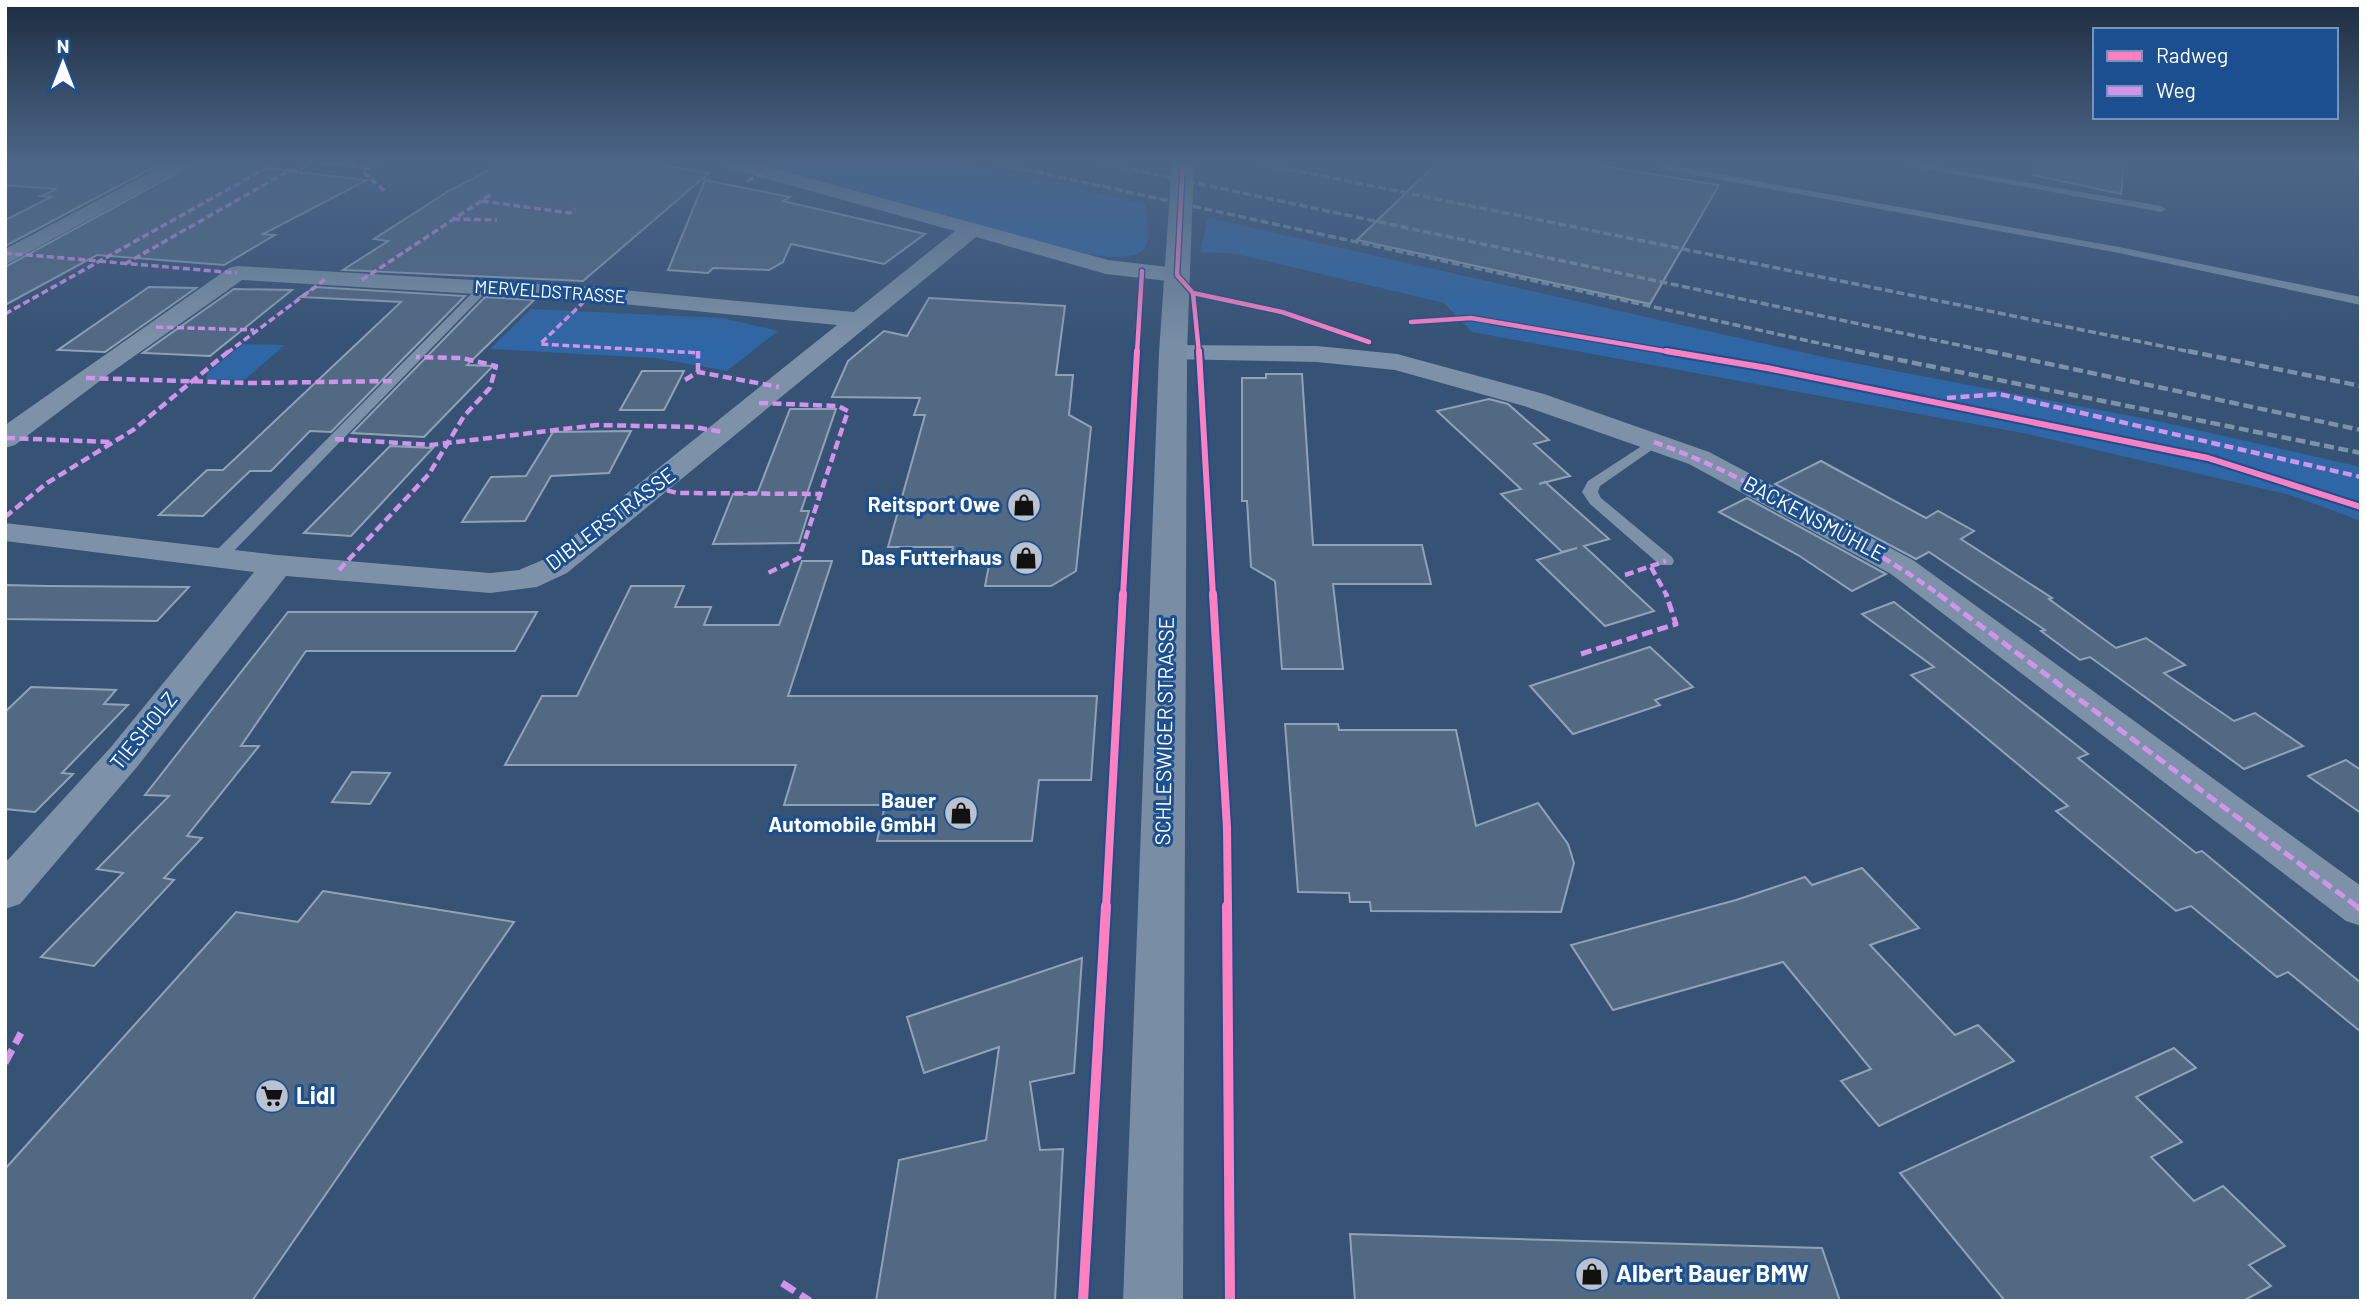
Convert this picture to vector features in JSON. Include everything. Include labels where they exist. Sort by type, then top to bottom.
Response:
[{"type":"main road","name":"SCHLESWIGER STRASSE","points":[[1153,1301],[1173,353],[1180,223]]},
{"type":"street","points":[[5,258],[71,223]]},
{"type":"street","points":[[947,223],[1105,267],[1178,264]]},
{"type":"street","name":"DIBLERSTRASSE","points":[[5,532],[277,565],[490,583],[525,580],[556,566],[863,320],[970,230]]},
{"type":"street","name":"MERVELDSTRASSE","points":[[5,439],[93,373],[237,273],[762,308],[863,320]]},
{"type":"street","name":"BACKENSMÜHLE","points":[[1173,353],[1317,354],[1397,362],[1534,400],[1699,458],[1902,567],[2361,909]]},
{"type":"street","name":"TIESHOLZ","points":[[5,892],[124,757],[277,565]]},
{"type":"lane","points":[[1973,223],[2119,250],[2361,301]]},
{"type":"lane","points":[[218,558],[485,288]]},
{"type":"lane","points":[[1654,442],[1593,484],[1590,492],[1595,501],[1667,561]]},
{"type":"shaded area","points":[[973,223],[1147,223],[1147,244],[1135,255],[1115,257],[1077,252]]},
{"type":"shaded area","points":[[1207,223],[1230,223],[1828,358],[2157,421],[2361,467],[2361,521],[2290,495],[2028,434],[1472,332],[1444,303],[1237,254],[1200,252]]},
{"type":"shaded area","points":[[531,309],[722,318],[778,331],[727,371],[655,358],[490,349]]},
{"type":"shaded area","points":[[243,344],[285,345],[244,380],[206,379],[208,372]]},
{"type":"building","points":[[5,223],[49,223],[5,246]]},
{"type":"building","points":[[86,223],[284,223],[263,234],[275,235],[224,265],[97,255],[5,305],[5,267]]},
{"type":"building","points":[[399,223],[651,223],[583,281],[343,270],[388,241],[374,239]]},
{"type":"building","points":[[687,223],[877,223],[925,234],[884,264],[791,244],[783,262],[769,270],[713,268],[708,273],[668,270]]},
{"type":"building","points":[[1375,223],[1697,223],[1650,304],[1357,240]]},
{"type":"building","points":[[149,287],[196,288],[105,352],[58,350]]},
{"type":"building","points":[[315,287],[465,296],[331,432],[310,431],[271,471],[250,471],[203,516],[159,515],[207,470],[223,470],[401,302],[300,297]]},
{"type":"building","points":[[234,289],[292,290],[210,356],[143,353]]},
{"type":"building","points":[[485,297],[534,300],[467,365],[493,366],[424,437],[352,433]]},
{"type":"building","points":[[929,298],[1065,306],[1056,375],[1073,375],[1069,415],[1091,427],[1076,571],[1051,586],[985,586],[990,560],[950,560],[953,547],[888,547],[925,415],[914,415],[920,398],[832,397],[848,361],[884,331],[907,336]]},
{"type":"building","points":[[642,371],[684,371],[664,410],[620,410]]},
{"type":"building","points":[[1266,374],[1302,374],[1313,545],[1422,545],[1431,584],[1333,584],[1343,669],[1282,669],[1275,581],[1251,567],[1247,501],[1242,501],[1242,378],[1266,378]]},
{"type":"building","points":[[1489,399],[1508,404],[1549,440],[1534,444],[1570,476],[1545,482],[1609,539],[1584,546],[1654,611],[1605,626],[1537,560],[1577,548],[1562,552],[1501,494],[1521,489],[1437,411]]},
{"type":"building","points":[[790,409],[836,409],[801,511],[809,511],[799,543],[713,544],[733,494],[757,494]]},
{"type":"building","points":[[631,431],[609,473],[551,476],[525,521],[462,522],[491,477],[526,476],[553,432]]},
{"type":"building","points":[[390,446],[433,448],[351,536],[304,533]]},
{"type":"building","points":[[1821,461],[1926,518],[1938,511],[1974,531],[1961,539],[2052,598],[2049,599],[2116,648],[2146,638],[2185,665],[2164,673],[2234,721],[2255,713],[2303,746],[2244,769],[2090,657],[2080,660],[2041,631],[2045,630],[1929,552],[1916,559],[1775,484]]},
{"type":"building","points":[[1747,498],[1886,574],[1852,591],[1798,555],[1719,512]]},
{"type":"building","points":[[802,561],[832,561],[788,696],[1097,696],[1091,780],[1039,780],[1032,841],[877,841],[885,805],[784,805],[796,765],[505,765],[542,696],[577,696],[631,586],[684,586],[675,607],[711,607],[704,625],[779,625]]},
{"type":"building","points":[[5,585],[189,587],[157,621],[5,619]]},
{"type":"building","points":[[1894,602],[2088,754],[2078,758],[2196,853],[2202,851],[2361,983],[2361,1032],[2288,972],[2277,977],[2191,906],[2176,911],[2056,811],[2068,806],[1911,675],[1934,667],[1862,614]]},
{"type":"building","points":[[288,612],[537,612],[515,651],[306,651],[241,746],[259,746],[187,836],[202,838],[164,878],[174,880],[94,966],[41,957],[123,873],[97,869],[169,796],[145,795]]},
{"type":"building","points":[[1650,647],[1693,687],[1655,700],[1660,705],[1573,734],[1530,686]]},
{"type":"building","points":[[31,687],[116,690],[104,704],[128,705],[62,773],[73,774],[35,812],[5,809],[5,712]]},
{"type":"building","points":[[1285,724],[1338,724],[1339,730],[1456,730],[1476,826],[1538,803],[1568,844],[1574,863],[1561,912],[1371,911],[1370,902],[1350,902],[1349,893],[1298,892]]},
{"type":"building","points":[[2346,760],[2361,770],[2361,813],[2308,776]]},
{"type":"building","points":[[352,772],[390,773],[370,804],[332,802]]},
{"type":"building","points":[[1862,868],[1919,928],[1870,945],[1955,1035],[1978,1025],[2014,1061],[1879,1126],[1841,1081],[1871,1069],[1783,962],[1613,1010],[1571,945],[1736,900],[1805,877],[1812,885]]},
{"type":"building","name":"Lidl","points":[[323,891],[514,922],[252,1301],[5,1301],[5,1169],[236,912],[298,922]]},
{"type":"building","points":[[1082,958],[1074,1073],[1030,1082],[1040,1150],[1063,1149],[1055,1301],[876,1301],[899,1160],[986,1140],[999,1047],[924,1073],[907,1017]]},
{"type":"building","points":[[2174,1048],[2196,1068],[2136,1097],[2182,1142],[2151,1157],[2194,1201],[2223,1186],[2285,1246],[2249,1265],[2271,1286],[2243,1301],[2005,1301],[1900,1173]]},
{"type":"building","name":"Albert Bauer BMW","points":[[1350,1234],[1822,1248],[1840,1301],[1355,1301]]},
{"type":"railway","points":[[1270,223],[1864,353]]},
{"type":"railway","points":[[1384,223],[1996,353]]},
{"type":"railway","points":[[1555,223],[2196,353]]},
{"type":"railway","points":[[1855,351],[2361,453]]},
{"type":"railway","points":[[1988,351],[2361,430]]},
{"type":"railway","points":[[2188,351],[2361,386]]},
{"type":"marked path","points":[[5,314],[168,223]]},
{"type":"marked path","points":[[125,264],[197,223]]},
{"type":"marked path","points":[[362,280],[448,223]]},
{"type":"marked path","points":[[5,253],[237,273]]},
{"type":"marked path","points":[[5,517],[47,483],[133,430],[254,330],[327,278]]},
{"type":"marked path","points":[[592,294],[540,344],[700,351],[698,372]]},
{"type":"marked path","points":[[156,327],[254,330]]},
{"type":"marked path","points":[[339,570],[429,474],[464,416],[490,388],[496,366],[462,358],[416,357]]},
{"type":"marked path","points":[[685,380],[698,372],[779,387]]},
{"type":"marked path","points":[[86,378],[249,383],[393,381]]},
{"type":"marked path","points":[[1947,398],[1999,394],[2361,477]]},
{"type":"marked path","points":[[759,403],[838,406],[848,411],[799,558],[766,574]]},
{"type":"marked path","points":[[335,439],[431,445],[597,425],[694,427],[723,432]]},
{"type":"marked path","points":[[6,438],[111,442]]},
{"type":"marked path","points":[[1654,442],[1699,458],[1902,567],[2361,909]]},
{"type":"marked path","points":[[654,487],[677,493],[821,494]]},
{"type":"marked path","points":[[1625,575],[1666,561]]},
{"type":"marked path","points":[[1581,654],[1676,624],[1665,590],[1651,567]]},
{"type":"marked path","points":[[5,1063],[21,1033]]},
{"type":"marked path","points":[[782,1283],[810,1301]]},
{"type":"cycle path","points":[[1180,223],[1177,275],[1193,293],[1199,354],[1227,828],[1230,1301]]},
{"type":"cycle path","points":[[1083,1301],[1142,271]]},
{"type":"cycle path","points":[[1193,293],[1282,312],[1327,325],[1369,342]]},
{"type":"cycle path","points":[[1411,322],[1471,318],[1767,368],[2208,458],[2361,507]]},
{"type":"place","name":"Reitsport Owe","points":[[1024,505]]},
{"type":"place","name":"Das Futterhaus","points":[[1026,558]]},
{"type":"place","name":"Bauer Automobile GmbH","points":[[961,813]]},
{"type":"place","name":"Lidl","points":[[272,1096]]},
{"type":"place","name":"Albert Bauer BMW","points":[[1592,1274]]}]
